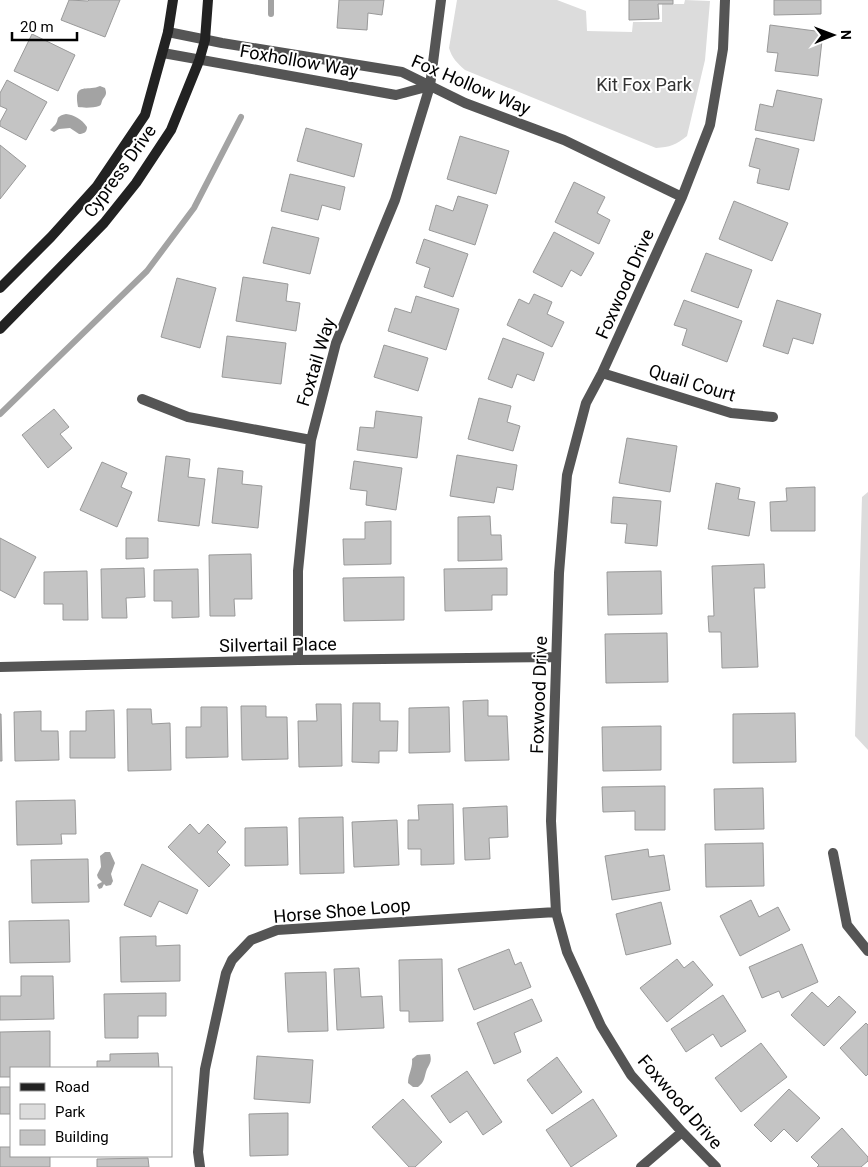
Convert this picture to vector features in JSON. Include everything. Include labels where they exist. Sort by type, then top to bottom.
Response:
[{"type":"street","name":"Cypress Drive","points":[[0,288],[51,238],[97,186],[145,115],[168,32],[173,0]]},
{"type":"street","name":"Cypress Drive","points":[[0,329],[104,223],[136,183],[171,130],[205,40],[208,0]]},
{"type":"street","name":"Foxtail Way","points":[[298,660],[298,571],[311,440],[336,343],[395,200],[430,86],[441,0]]},
{"type":"street","name":"Foxwood Drive","points":[[716,1167],[631,1075],[601,1026],[567,952],[556,912],[552,821],[559,573],[567,475],[586,403],[682,197],[710,125],[724,48],[725,0]]},
{"type":"street","points":[[168,32],[205,40]]},
{"type":"street","name":"Fox Hollow Way","points":[[205,40],[402,72],[465,103],[564,140],[682,197]]},
{"type":"street","name":"Foxhollow Way","points":[[162,53],[396,95],[430,86]]},
{"type":"street","name":"Quail Court","points":[[602,372],[731,413],[773,417]]},
{"type":"street","points":[[142,399],[188,417],[311,440]]},
{"type":"street","name":"Silvertail Place","points":[[0,667],[298,660],[556,657]]},
{"type":"street","points":[[833,853],[847,925],[868,951]]},
{"type":"street","name":"Horse Shoe Loop","points":[[200,1167],[198,1152],[205,1069],[226,973],[232,960],[251,940],[277,930],[556,912]]},
{"type":"street","points":[[641,1167],[682,1132]]},
{"type":"green space","name":"Kit Fox Park","points":[[457,0],[557,0],[586,11],[587,31],[632,32],[633,22],[662,22],[662,4],[684,4],[685,0],[710,1],[705,60],[687,136],[673,145],[656,148],[465,70],[455,60],[449,48]]},
{"type":"green space","points":[[868,492],[868,750],[855,736],[862,497]]},
{"type":"shaded area","points":[[100,86],[105,88],[106,93],[100,106],[78,107],[79,91]]},
{"type":"shaded area","points":[[66,114],[75,116],[83,122],[87,127],[86,131],[79,134],[70,128],[59,129],[54,132],[50,130],[59,117]]},
{"type":"shaded area","points":[[105,852],[110,852],[115,863],[111,874],[113,881],[111,885],[106,886],[104,884],[99,889],[97,885],[102,882],[97,875],[101,867],[100,856]]},
{"type":"shaded area","points":[[430,1054],[430,1062],[423,1081],[418,1087],[413,1087],[408,1083],[412,1059],[417,1055]]},
{"type":"building","points":[[69,0],[120,0],[105,37],[61,20]]},
{"type":"building","points":[[339,0],[384,0],[382,15],[368,13],[367,30],[337,28]]},
{"type":"building","points":[[629,0],[673,0],[673,4],[658,4],[659,19],[629,20]]},
{"type":"building","points":[[774,0],[821,0],[821,14],[774,15]]},
{"type":"building","points":[[770,25],[823,32],[818,76],[775,71],[778,53],[767,52]]},
{"type":"building","points":[[32,34],[75,55],[58,91],[14,71]]},
{"type":"building","points":[[7,80],[47,102],[26,140],[0,126],[0,122],[7,109],[0,106],[0,93]]},
{"type":"building","points":[[777,90],[822,99],[814,141],[755,130],[760,104],[773,107]]},
{"type":"building","points":[[306,128],[362,144],[354,177],[297,161]]},
{"type":"building","points":[[460,136],[509,151],[496,194],[447,179]]},
{"type":"building","points":[[756,138],[799,149],[789,190],[757,183],[760,169],[749,166]]},
{"type":"building","points":[[0,145],[26,166],[0,199]]},
{"type":"building","points":[[290,174],[345,187],[340,210],[322,205],[318,220],[281,211]]},
{"type":"building","points":[[574,182],[605,197],[597,213],[610,220],[599,244],[555,222]]},
{"type":"building","points":[[458,196],[488,205],[475,245],[429,230],[436,205],[453,211]]},
{"type":"building","points":[[734,201],[788,223],[772,261],[719,239]]},
{"type":"building","points":[[272,227],[319,238],[310,274],[263,263]]},
{"type":"building","points":[[554,232],[594,253],[581,276],[571,270],[562,287],[533,272]]},
{"type":"building","points":[[424,239],[468,254],[453,297],[424,287],[430,268],[416,263]]},
{"type":"building","points":[[706,253],[752,270],[738,308],[691,291]]},
{"type":"building","points":[[243,277],[288,284],[286,301],[300,303],[296,331],[236,321]]},
{"type":"building","points":[[177,278],[216,288],[200,348],[161,337]]},
{"type":"building","points":[[534,294],[552,302],[547,314],[564,322],[552,347],[507,325],[519,299],[529,304]]},
{"type":"building","points":[[416,296],[459,309],[446,350],[388,331],[395,308],[411,313]]},
{"type":"building","points":[[684,300],[742,321],[727,362],[682,345],[687,329],[674,325]]},
{"type":"building","points":[[777,300],[821,314],[813,344],[793,338],[788,354],[763,346]]},
{"type":"building","points":[[227,336],[286,343],[281,384],[222,377]]},
{"type":"building","points":[[503,338],[544,353],[534,381],[517,374],[512,388],[488,379]]},
{"type":"building","points":[[384,345],[428,358],[418,391],[374,377]]},
{"type":"building","points":[[479,398],[511,406],[507,422],[520,426],[513,451],[468,439]]},
{"type":"building","points":[[54,409],[69,427],[60,434],[72,448],[48,468],[22,435]]},
{"type":"building","points":[[376,411],[422,417],[417,458],[357,450],[360,427],[374,428]]},
{"type":"building","points":[[627,438],[677,446],[670,492],[619,483]]},
{"type":"building","points":[[457,455],[517,465],[513,490],[497,487],[494,503],[450,496]]},
{"type":"building","points":[[166,456],[190,459],[188,477],[205,479],[199,526],[158,521]]},
{"type":"building","points":[[354,461],[402,468],[396,510],[366,505],[367,491],[350,489]]},
{"type":"building","points":[[102,462],[127,473],[121,487],[132,492],[117,527],[80,510]]},
{"type":"building","points":[[218,468],[243,471],[242,484],[262,486],[258,528],[212,523]]},
{"type":"building","points":[[716,483],[740,488],[738,499],[755,502],[749,536],[708,529]]},
{"type":"building","points":[[815,487],[815,531],[771,531],[770,502],[787,501],[786,488]]},
{"type":"building","points":[[613,497],[661,501],[657,546],[625,543],[627,524],[611,523]]},
{"type":"building","points":[[490,516],[491,535],[501,535],[502,560],[458,561],[458,517]]},
{"type":"building","points":[[391,521],[391,564],[344,565],[343,539],[365,539],[365,522]]},
{"type":"building","points":[[0,538],[36,557],[15,598],[0,590]]},
{"type":"building","points":[[126,538],[148,538],[148,558],[126,559]]},
{"type":"building","points":[[251,554],[252,599],[234,599],[235,616],[210,616],[209,555]]},
{"type":"building","points":[[764,564],[765,588],[754,588],[758,667],[722,668],[721,632],[709,632],[708,616],[714,616],[712,566]]},
{"type":"building","points":[[144,568],[145,597],[126,598],[127,618],[102,618],[101,569]]},
{"type":"building","points":[[507,568],[507,595],[492,595],[492,610],[445,611],[444,569]]},
{"type":"building","points":[[198,569],[199,617],[172,618],[172,601],[154,601],[154,570]]},
{"type":"building","points":[[87,571],[88,620],[63,620],[63,604],[44,604],[44,572]]},
{"type":"building","points":[[661,571],[662,614],[608,615],[607,572]]},
{"type":"building","points":[[404,577],[404,620],[344,621],[343,578]]},
{"type":"building","points":[[667,633],[668,682],[606,683],[605,634]]},
{"type":"building","points":[[488,700],[488,716],[507,716],[509,760],[465,761],[463,701]]},
{"type":"building","points":[[353,703],[380,703],[380,721],[398,721],[397,751],[379,751],[379,763],[352,762]]},
{"type":"building","points":[[316,704],[341,704],[342,766],[299,767],[298,721],[317,721]]},
{"type":"building","points":[[241,706],[266,706],[266,717],[287,717],[288,759],[242,760]]},
{"type":"building","points":[[201,707],[227,707],[228,757],[186,758],[186,727],[201,727]]},
{"type":"building","points":[[449,707],[450,752],[409,753],[409,708]]},
{"type":"building","points":[[127,709],[151,709],[152,724],[170,723],[171,770],[128,771]]},
{"type":"building","points":[[114,710],[115,758],[70,758],[70,731],[86,731],[86,711]]},
{"type":"building","points":[[41,711],[41,731],[58,731],[59,760],[15,761],[14,712]]},
{"type":"building","points":[[795,713],[796,762],[733,763],[733,714]]},
{"type":"building","points":[[1,714],[2,761],[0,761]]},
{"type":"building","points":[[661,726],[661,770],[603,771],[602,727]]},
{"type":"building","points":[[665,786],[665,830],[635,830],[635,811],[603,812],[602,787]]},
{"type":"building","points":[[763,788],[764,829],[715,830],[714,789]]},
{"type":"building","points":[[75,800],[76,834],[61,834],[62,844],[17,845],[16,801]]},
{"type":"building","points":[[453,804],[454,864],[421,865],[421,849],[408,849],[408,820],[419,820],[418,805]]},
{"type":"building","points":[[507,806],[508,837],[489,838],[490,859],[465,860],[463,808]]},
{"type":"building","points":[[343,817],[344,873],[300,874],[299,818]]},
{"type":"building","points":[[397,820],[399,865],[354,867],[352,822]]},
{"type":"building","points":[[190,824],[199,834],[208,824],[226,842],[217,852],[230,865],[209,887],[168,847]]},
{"type":"building","points":[[287,827],[288,865],[245,866],[245,828]]},
{"type":"building","points":[[763,843],[764,886],[706,887],[705,844]]},
{"type":"building","points":[[648,849],[649,857],[664,855],[670,890],[612,900],[605,856]]},
{"type":"building","points":[[88,859],[89,902],[32,903],[31,860]]},
{"type":"building","points":[[142,864],[198,890],[187,914],[159,901],[151,917],[124,905]]},
{"type":"building","points":[[751,900],[759,917],[778,907],[790,930],[740,956],[720,916]]},
{"type":"building","points":[[661,902],[671,944],[626,955],[616,914]]},
{"type":"building","points":[[69,920],[70,962],[10,963],[9,921]]},
{"type":"building","points":[[156,936],[156,946],[180,945],[180,981],[121,982],[120,937]]},
{"type":"building","points":[[802,944],[818,982],[782,998],[779,991],[762,998],[749,967]]},
{"type":"building","points":[[509,949],[515,965],[521,962],[531,987],[474,1010],[458,969]]},
{"type":"building","points":[[442,959],[443,1021],[409,1022],[409,1011],[400,1011],[399,960]]},
{"type":"building","points":[[677,959],[684,968],[693,961],[713,985],[667,1022],[640,988]]},
{"type":"building","points":[[359,968],[361,997],[382,996],[384,1028],[337,1030],[334,969]]},
{"type":"building","points":[[326,972],[328,1031],[288,1032],[285,973]]},
{"type":"building","points":[[21,976],[53,976],[54,1019],[0,1020],[0,996],[21,996]]},
{"type":"building","points":[[812,992],[828,1007],[839,996],[856,1012],[824,1046],[791,1015]]},
{"type":"building","points":[[166,993],[166,1016],[138,1016],[138,1038],[105,1038],[104,994]]},
{"type":"building","points":[[723,995],[746,1031],[721,1047],[713,1034],[686,1052],[671,1029]]},
{"type":"building","points":[[532,999],[542,1021],[514,1033],[521,1052],[494,1064],[477,1023]]},
{"type":"building","points":[[866,1023],[868,1025],[868,1074],[866,1076],[840,1048]]},
{"type":"building","points":[[50,1031],[50,1067],[10,1067],[10,1077],[0,1077],[0,1032]]},
{"type":"building","points":[[761,1043],[787,1077],[741,1112],[715,1078]]},
{"type":"building","points":[[158,1053],[159,1067],[97,1067],[97,1061],[110,1061],[110,1054]]},
{"type":"building","points":[[257,1056],[313,1060],[310,1103],[254,1099]]},
{"type":"building","points":[[557,1057],[582,1092],[552,1114],[527,1080]]},
{"type":"building","points":[[467,1071],[502,1122],[483,1135],[467,1111],[450,1123],[431,1096]]},
{"type":"building","points":[[0,1087],[10,1087],[10,1114],[0,1114]]},
{"type":"building","points":[[789,1089],[820,1118],[797,1142],[784,1129],[771,1142],[754,1125]]},
{"type":"building","points":[[403,1099],[442,1142],[415,1167],[409,1167],[372,1127]]},
{"type":"building","points":[[593,1099],[617,1136],[571,1167],[546,1130]]},
{"type":"building","points":[[288,1113],[288,1155],[250,1156],[249,1114]]},
{"type":"building","points":[[842,1128],[868,1157],[868,1161],[861,1167],[817,1167],[819,1165],[811,1157]]},
{"type":"building","points":[[0,1147],[10,1147],[10,1157],[50,1157],[50,1167],[0,1167]]},
{"type":"building","points":[[148,1158],[149,1167],[97,1167],[97,1159]]},
{"type":"waterway","points":[[271,0],[271,14]]},
{"type":"waterway","points":[[0,414],[147,271],[194,208],[241,117]]}]
